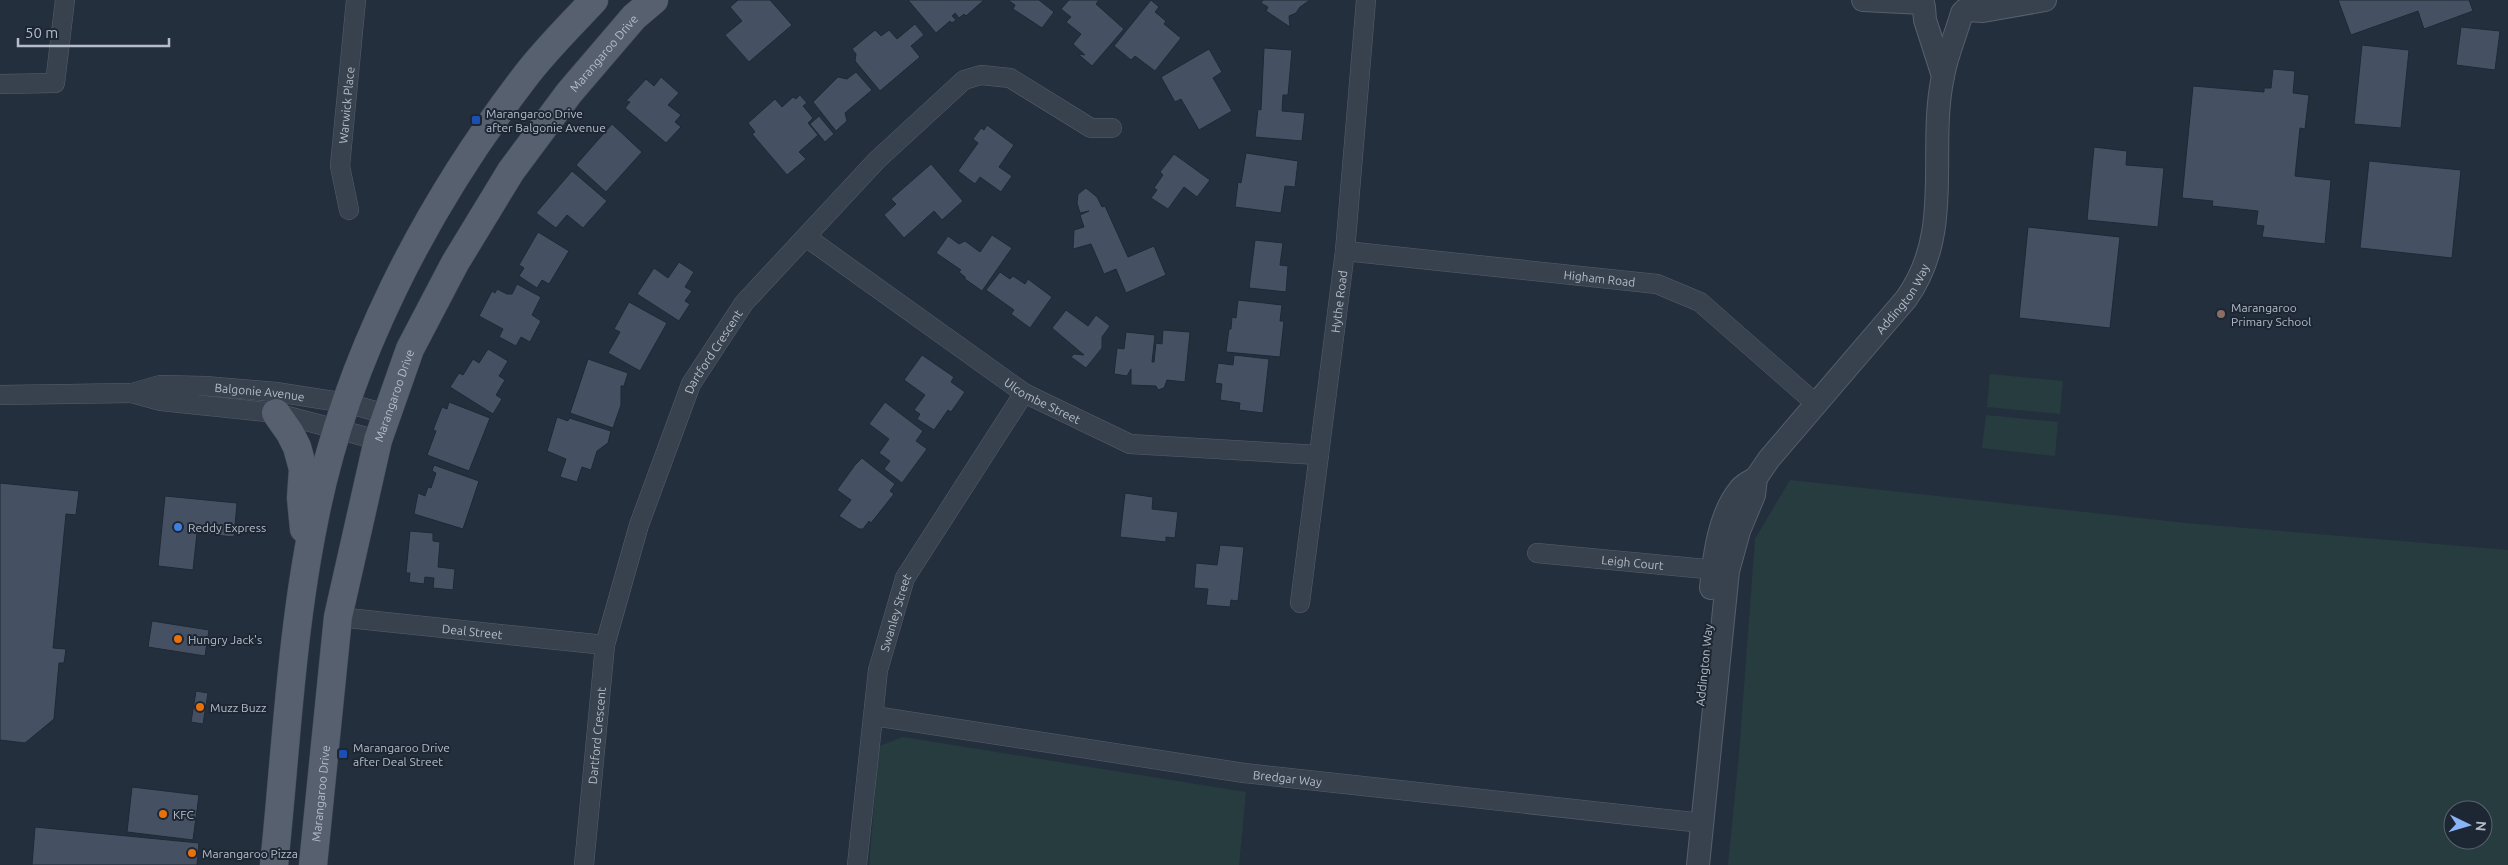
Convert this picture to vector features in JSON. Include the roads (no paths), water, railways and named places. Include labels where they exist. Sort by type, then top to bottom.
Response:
[{"type":"main road","points":[[274,865],[298,620],[307,555],[314,518],[342,416],[364,358],[407,262],[438,203],[469,154],[525,76],[594,0]]},
{"type":"main road","name":"Marangaroo Drive","points":[[313,865],[338,617],[378,440],[410,349],[455,263],[511,171],[569,93],[634,17],[654,0]]},
{"type":"main road","points":[[276,413],[290,433],[303,469],[301,498],[307,555]]},
{"type":"street","points":[[0,84],[55,83],[65,0]]},
{"type":"street","name":"Warwick Place","points":[[349,210],[340,166],[356,0]]},
{"type":"street","name":"Hythe Road","points":[[1300,604],[1345,251],[1366,0]]},
{"type":"street","points":[[1863,0],[1923,4],[1934,16],[1942,19],[1955,18],[1965,8],[1983,11],[2045,0]]},
{"type":"street","name":"Addington Way","points":[[1923,4],[1925,20],[1943,76]]},
{"type":"street","name":"Addington Way","points":[[1684,865],[1695,823],[1720,570],[1754,495],[1756,478],[1769,459],[1906,299],[1919,281],[1927,262],[1935,222],[1938,132],[1943,76],[1965,8]]},
{"type":"street","name":"Dartford Crescent","points":[[584,865],[605,645],[639,526],[691,384],[744,303],[877,160],[964,80],[981,75],[1010,78],[1092,128],[1112,128]]},
{"type":"street","name":"Ulcombe Street","points":[[806,237],[1024,392],[1130,444],[1319,455]]},
{"type":"street","name":"Higham Road","points":[[1345,251],[1657,284],[1700,302],[1815,403]]},
{"type":"street","name":"Balgonie Avenue","points":[[0,394],[132,393],[160,385],[205,386],[276,392],[342,416],[378,440]]},
{"type":"street","name":"Swanley Street","points":[[857,865],[878,670],[905,578],[1024,392]]},
{"type":"street","name":"Balgonie Avenue","points":[[132,393],[161,401],[276,413],[342,416],[386,414]]},
{"type":"street","name":"Leigh Court","points":[[1537,553],[1720,570]]},
{"type":"street","name":"Deal Street","points":[[338,617],[605,645]]},
{"type":"street","name":"Bredgar Way","points":[[874,716],[1244,773],[1695,823]]},
{"type":"street","name":"Addington Way","points":[[1695,823],[1698,865]]},
{"type":"place","name":"Marangaroo Drive after Balgonie Avenue","points":[[476,120]]},
{"type":"place","name":"Marangaroo Primary School","points":[[2221,314]]},
{"type":"place","name":"Reddy Express","points":[[178,527]]},
{"type":"place","name":"Hungry Jack's","points":[[178,639]]},
{"type":"place","name":"Muzz Buzz","points":[[200,707]]},
{"type":"place","name":"Marangaroo Drive after Deal Street","points":[[343,754]]},
{"type":"place","name":"KFC","points":[[163,814]]},
{"type":"place","name":"Marangaroo Pizza","points":[[192,853]]}]
